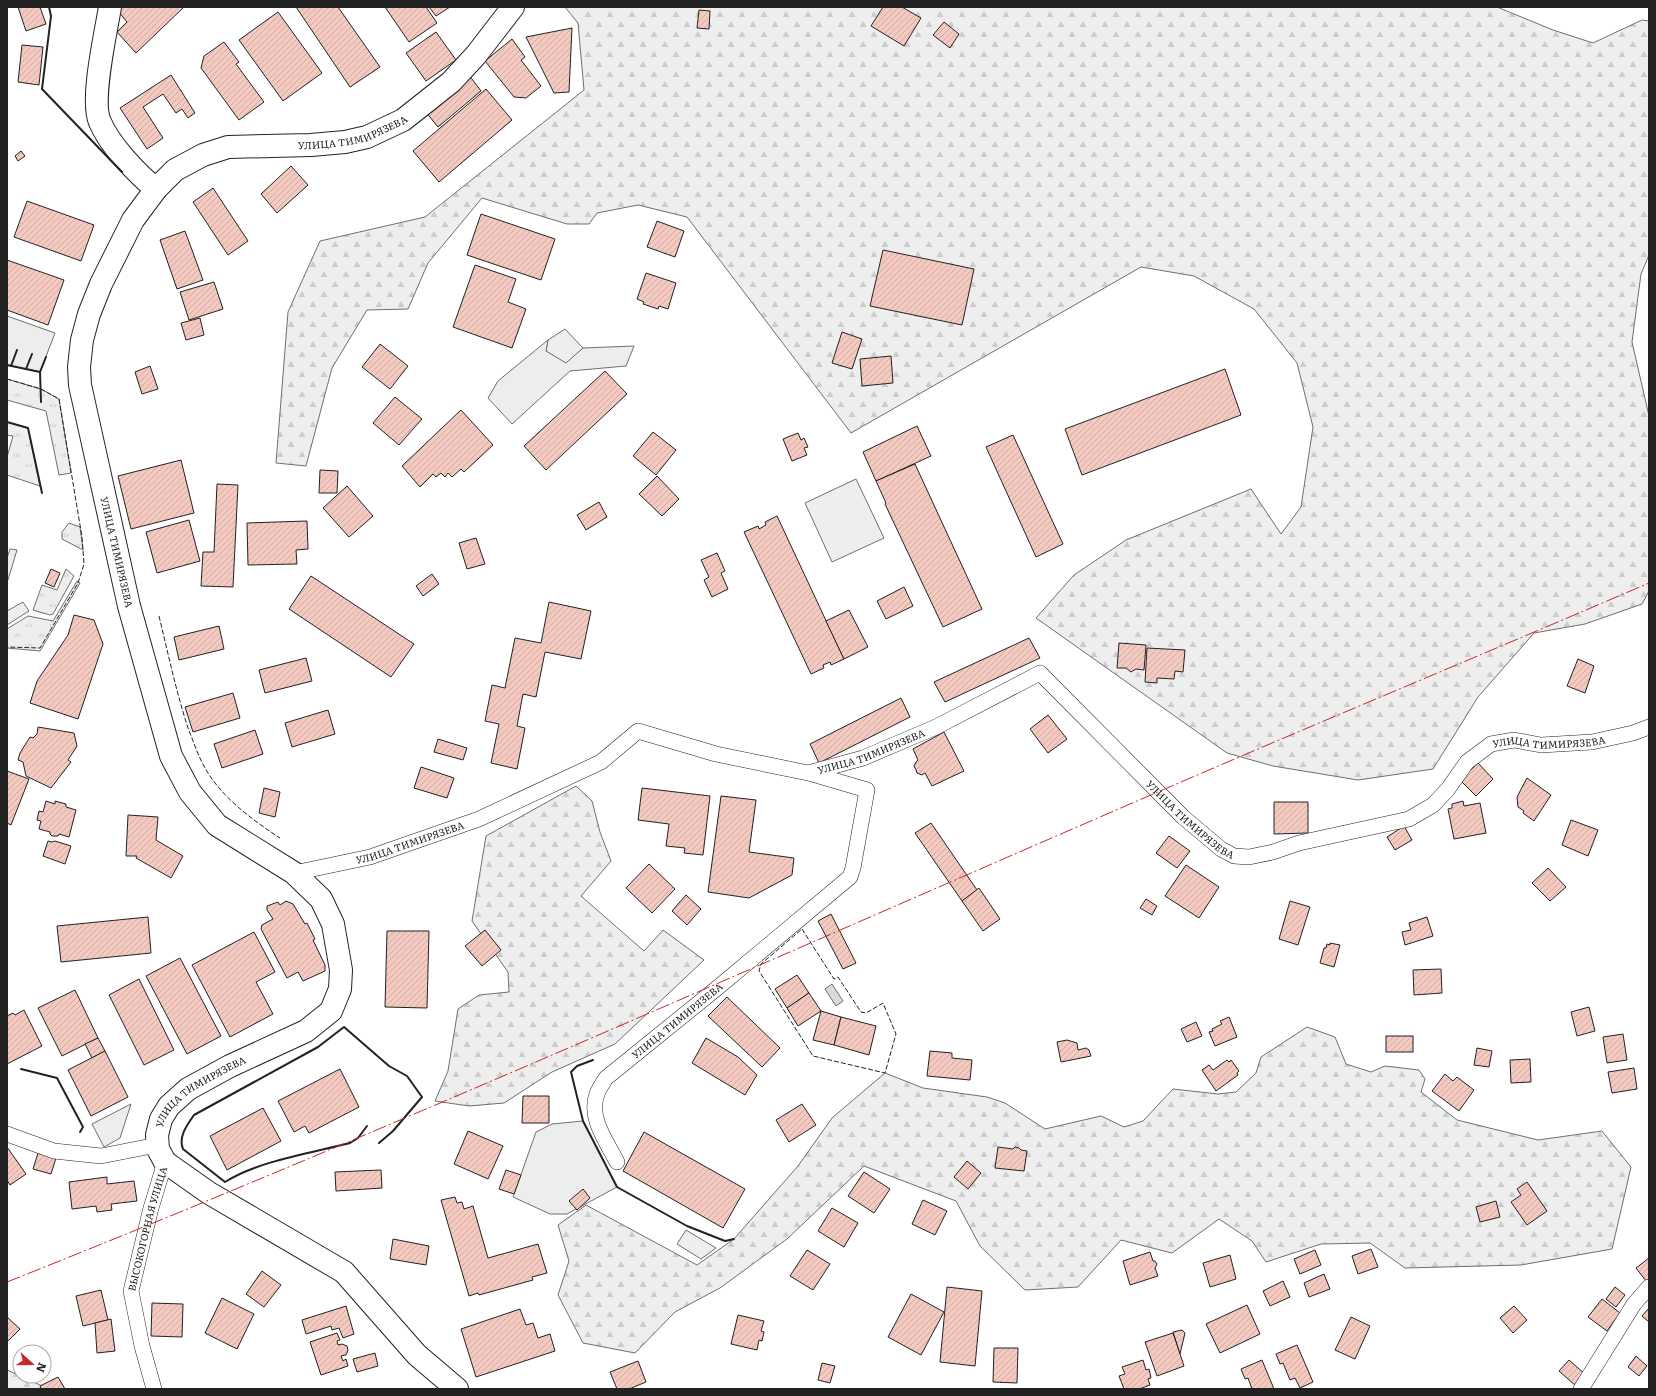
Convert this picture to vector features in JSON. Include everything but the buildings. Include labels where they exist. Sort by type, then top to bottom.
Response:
[{"type":"street","points":[[110,7],[96,98],[99,122],[116,147],[146,181],[156,189]]},
{"type":"street","name":"УЛИЦА ТИМИРЯЗЕВА","points":[[161,1153],[160,1119],[169,1106],[188,1089],[230,1066],[306,1031],[331,1011],[340,989],[341,970],[333,924],[321,899],[294,873],[217,825],[190,792],[171,756],[129,606],[80,385],[79,367],[82,340],[89,314],[133,220],[156,189],[175,170],[203,155],[228,147],[311,145],[345,142],[367,137],[403,120],[451,82],[476,55],[513,7]]},
{"type":"street","name":"УЛИЦА ТИМИРЯЗЕВА","points":[[808,773],[863,758],[936,727],[1040,674],[1183,816],[1221,849],[1234,856],[1249,857],[1273,852],[1299,843],[1409,819],[1432,805],[1448,789],[1467,762],[1490,744],[1514,740],[1541,744],[1592,742],[1633,733],[1649,727]]},
{"type":"street","name":"УЛИЦА ТИМИРЯЗЕВА","points":[[294,873],[370,857],[479,819],[601,762],[638,731],[716,754],[808,773],[868,790],[850,877],[722,984],[606,1078],[597,1093],[594,1102],[595,1118],[617,1162]]},
{"type":"street","points":[[7,1134],[54,1151],[101,1156],[161,1153],[209,1193],[344,1272],[417,1355],[457,1389]]},
{"type":"street","name":"ВЫСОКОГОРНАЯ УЛИЦА","points":[[154,1389],[142,1346],[131,1291],[151,1208],[161,1153]]},
{"type":"street","points":[[1581,1389],[1631,1310],[1649,1287]]},
{"type":"green space","points":[[565,7],[1497,7],[1553,30],[1593,43],[1642,20],[1649,21],[1649,255],[1641,274],[1632,342],[1649,416],[1649,591],[1642,604],[1585,624],[1534,633],[1478,697],[1433,769],[1358,780],[1273,766],[1227,753],[1036,618],[1074,575],[1126,540],[1251,489],[1281,534],[1301,507],[1313,427],[1297,363],[1254,309],[1194,276],[1141,267],[851,433],[687,217],[638,205],[597,213],[589,224],[567,224],[482,198],[428,263],[408,309],[367,310],[332,368],[306,466],[276,463],[288,312],[320,241],[425,217],[584,90],[578,23]]},
{"type":"green space","points":[[565,329],[583,348],[566,364],[546,351],[548,340]]},
{"type":"green space","points":[[7,379],[41,389],[59,399],[71,473],[59,475],[46,411],[7,400]]},
{"type":"green space","points":[[7,422],[28,428],[40,486],[7,475],[7,457],[13,436],[7,435]]},
{"type":"green space","points":[[856,479],[884,538],[832,562],[805,503]]},
{"type":"green space","points":[[69,523],[80,527],[83,550],[62,539],[62,532]]},
{"type":"green space","points":[[10,549],[17,550],[7,583],[7,558]]},
{"type":"green space","points":[[66,569],[74,576],[53,614],[50,615],[33,610],[42,585],[57,590]]},
{"type":"green space","points":[[77,581],[80,583],[40,651],[7,648],[7,629],[28,616],[53,621]]},
{"type":"green space","points":[[576,786],[592,801],[600,832],[611,861],[581,896],[644,951],[663,930],[704,960],[615,1044],[552,1072],[504,1103],[469,1106],[435,1101],[448,1071],[458,1009],[479,995],[509,992],[508,972],[472,921],[486,836]]},
{"type":"green space","points":[[1307,1027],[1335,1037],[1346,1064],[1371,1072],[1385,1066],[1419,1070],[1425,1079],[1421,1092],[1457,1120],[1538,1140],[1602,1131],[1631,1167],[1612,1249],[1521,1265],[1405,1268],[1370,1243],[1321,1244],[1266,1262],[1252,1241],[1219,1219],[1172,1253],[1121,1240],[1078,1287],[1025,1290],[980,1246],[956,1201],[864,1166],[787,1239],[720,1288],[675,1312],[635,1353],[583,1343],[558,1295],[569,1261],[558,1225],[586,1205],[697,1265],[734,1239],[798,1166],[832,1118],[885,1073],[923,1088],[987,1097],[1005,1103],[1045,1129],[1101,1116],[1124,1127],[1143,1121],[1173,1089],[1218,1094],[1236,1092],[1256,1073],[1261,1057]]},
{"type":"green space","points":[[686,1230],[716,1248],[701,1259],[677,1244]]},
{"type":"green space","points":[[7,1370],[12,1372],[12,1384],[38,1384],[49,1389],[7,1389]]},
{"type":"shaded area","points":[[7,316],[55,333],[40,372],[7,365]]},
{"type":"shaded area","points":[[548,340],[546,351],[566,363],[583,348],[634,346],[626,366],[570,371],[512,424],[488,398],[498,381]]},
{"type":"shaded area","points":[[23,602],[29,611],[7,625],[7,611]]},
{"type":"shaded area","points":[[832,984],[843,1001],[836,1006],[825,989]]},
{"type":"shaded area","points":[[131,1104],[120,1138],[104,1147],[92,1124]]},
{"type":"shaded area","points":[[583,1121],[617,1187],[567,1214],[550,1214],[513,1197],[536,1132],[552,1124]]},
{"type":"fence","points":[[7,379],[41,389],[59,399],[82,537],[84,564],[78,583],[40,648],[7,647]]},
{"type":"fence","points":[[159,616],[172,672],[188,728],[199,757],[215,783],[231,801],[250,817],[280,838]]},
{"type":"fence","points":[[802,929],[834,979],[838,977],[861,1012],[866,1013],[883,1003],[896,1034],[885,1073],[813,1056],[759,971],[761,964],[802,929]]},
{"type":"wall","points":[[49,7],[51,16],[42,89],[122,172]]},
{"type":"wall","points":[[11,366],[17,350]]},
{"type":"wall","points":[[26,369],[32,354]]},
{"type":"wall","points":[[40,372],[46,357]]},
{"type":"wall","points":[[7,365],[40,372],[41,402]]},
{"type":"wall","points":[[7,422],[28,428],[42,493]]},
{"type":"wall","points":[[367,1126],[358,1138],[350,1143],[269,1163],[253,1168],[225,1182],[183,1149],[182,1145],[182,1136],[194,1115],[318,1047],[344,1027],[389,1066],[407,1076],[422,1097],[393,1131],[379,1143]]},
{"type":"wall","points":[[593,1060],[577,1066],[571,1072],[583,1121],[617,1187],[687,1226],[725,1241],[734,1239]]},
{"type":"wall","points":[[21,1069],[57,1078],[83,1127],[80,1132]]},
{"type":"power","points":[[7,1282],[157,1222],[455,1097],[1195,776],[1649,583]]}]
